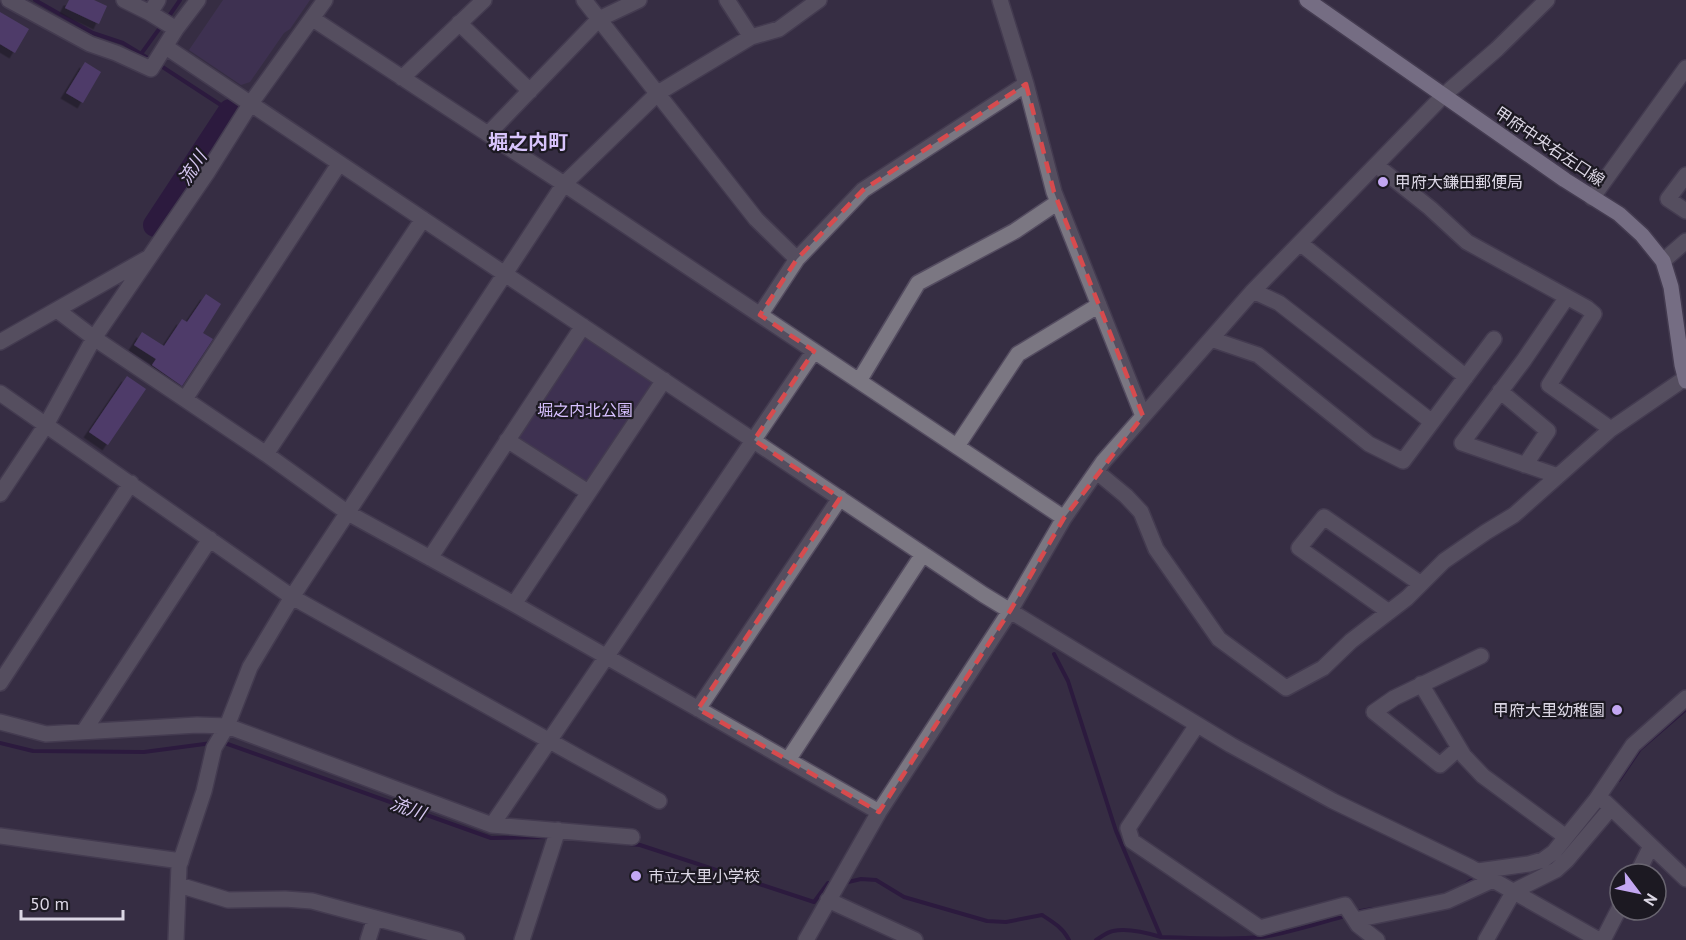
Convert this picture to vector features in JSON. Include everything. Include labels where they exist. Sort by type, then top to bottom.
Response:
[{"type":"main road","name":"甲府中央右左口線","points":[[1307,0],[1564,180],[1634,226],[1663,261],[1671,287],[1685,380]]},
{"type":"street","points":[[9,0],[90,44],[116,53],[158,58],[250,103],[923,554],[1010,611],[1231,746],[1333,801],[1493,879],[1579,935],[1601,940],[1611,922]]},
{"type":"street","points":[[124,0],[163,18]]},
{"type":"street","points":[[163,18],[198,0]]},
{"type":"street","points":[[0,494],[46,425],[94,338],[207,173],[250,103],[325,0]]},
{"type":"street","points":[[402,78],[484,0]]},
{"type":"street","points":[[584,0],[756,219],[797,259]]},
{"type":"street","points":[[488,134],[599,20],[639,0]]},
{"type":"street","points":[[726,0],[751,37]]},
{"type":"street","points":[[176,940],[179,866],[204,791],[214,748],[225,730],[250,667],[292,597],[564,184],[658,93],[751,37],[779,29],[819,0]]},
{"type":"street","points":[[1000,0],[1026,84],[1054,192],[1143,416]]},
{"type":"street","points":[[806,940],[879,812],[1010,611],[1064,518],[1103,462],[1253,291],[1444,95],[1497,49],[1547,0]]},
{"type":"street","points":[[158,58],[163,18]]},
{"type":"street","points":[[313,19],[1064,518]]},
{"type":"street","points":[[459,23],[530,91]]},
{"type":"street","points":[[1592,198],[1686,68]]},
{"type":"street","points":[[760,315],[797,259],[863,190],[1026,84]]},
{"type":"street","points":[[184,399],[339,164]]},
{"type":"street","points":[[1376,165],[1430,208],[1467,242],[1594,314],[1549,386],[1611,429]]},
{"type":"street","points":[[1686,175],[1668,199],[1686,211]]},
{"type":"street","points":[[859,381],[918,283],[1015,231],[1058,202]]},
{"type":"street","points":[[266,454],[423,219]]},
{"type":"street","points":[[1663,261],[1686,241]]},
{"type":"street","points":[[1300,243],[1466,377]]},
{"type":"street","points":[[0,342],[150,257]]},
{"type":"street","points":[[1253,291],[1279,303],[1432,422]]},
{"type":"street","points":[[1558,476],[1462,443],[1524,360],[1567,297]]},
{"type":"street","points":[[957,446],[1018,354],[1099,305]]},
{"type":"street","points":[[57,310],[348,513],[514,604],[879,812]]},
{"type":"street","points":[[430,558],[583,326]]},
{"type":"street","points":[[1211,339],[1258,354],[1369,444],[1403,461],[1494,339]]},
{"type":"street","points":[[492,825],[814,351]]},
{"type":"street","points":[[514,604],[663,380]]},
{"type":"street","points":[[1097,472],[1141,512],[1156,549],[1219,639],[1286,688],[1323,668],[1351,641],[1407,598],[1444,561],[1514,515],[1611,429],[1685,380]]},
{"type":"street","points":[[1500,391],[1548,431],[1525,465]]},
{"type":"street","points":[[0,393],[292,597],[659,801]]},
{"type":"street","points":[[507,440],[588,492]]},
{"type":"street","points":[[0,682],[131,483]]},
{"type":"street","points":[[698,709],[840,498]]},
{"type":"street","points":[[1389,612],[1299,548],[1324,517],[1421,584]]},
{"type":"street","points":[[84,731],[210,539]]},
{"type":"street","points":[[788,760],[923,554]]},
{"type":"street","points":[[1459,748],[1440,765],[1374,712],[1394,698],[1481,656]]},
{"type":"street","points":[[1421,684],[1464,756],[1483,776],[1566,837]]},
{"type":"street","points":[[1486,940],[1514,891],[1556,870],[1567,860],[1605,802],[1633,745],[1686,698]]},
{"type":"street","points":[[0,722],[46,734],[197,725],[225,730],[492,825],[556,834],[633,837]]},
{"type":"street","points":[[1197,724],[1128,828],[1132,841],[1260,928],[1345,905],[1358,925],[1377,940]]},
{"type":"street","points":[[1478,871],[1543,860],[1605,802]]},
{"type":"street","points":[[1605,802],[1686,879]]},
{"type":"street","points":[[522,940],[556,834]]},
{"type":"street","points":[[0,836],[181,861]]},
{"type":"street","points":[[1643,862],[1652,846]]},
{"type":"street","points":[[1355,920],[1447,901],[1493,879]]},
{"type":"street","points":[[179,885],[228,900],[312,901],[457,940]]},
{"type":"street","points":[[833,891],[915,940]]},
{"type":"street","points":[[369,940],[375,918]]},
{"type":"highlighted area","points":[[1026,84],[1054,192],[1143,416],[1064,518],[1010,611],[879,812],[698,709],[840,498],[754,440],[814,351],[760,315],[797,259],[863,190]]},
{"type":"green space","points":[[223,0],[310,0],[250,82],[241,85],[189,50]]},
{"type":"green space","name":"堀之内北公園","points":[[583,326],[664,380],[588,492],[507,440]]},
{"type":"building","points":[[69,0],[94,0],[107,6],[99,24],[65,8]]},
{"type":"building","points":[[0,12],[29,29],[15,53],[0,44]]},
{"type":"building","points":[[85,62],[101,72],[83,103],[66,93]]},
{"type":"building","points":[[206,294],[221,304],[203,333],[213,339],[182,386],[152,365],[156,359],[134,345],[142,332],[164,346],[182,319],[187,322]]},
{"type":"building","points":[[127,376],[146,389],[108,445],[89,432]]},
{"type":"waterway","points":[[35,0],[93,33],[123,43],[151,60]]},
{"type":"waterway","points":[[167,19],[180,0]]},
{"type":"waterway","points":[[141,54],[162,25]]},
{"type":"waterway","points":[[158,64],[230,111]]},
{"type":"waterway","name":"流川","points":[[155,225],[230,111]]},
{"type":"waterway","points":[[1054,654],[1068,681],[1116,831],[1161,937],[1225,939],[1263,937],[1348,915]]},
{"type":"waterway","points":[[1619,780],[1640,749],[1686,709]]},
{"type":"waterway","name":"流川","points":[[222,742],[491,838],[550,837]]},
{"type":"waterway","name":"流川","points":[[0,743],[33,751],[144,752],[212,743]]},
{"type":"waterway","name":"流川","points":[[629,844],[640,845],[814,902],[828,883],[833,883]]},
{"type":"waterway","points":[[1514,873],[1542,869]]},
{"type":"waterway","points":[[844,883],[861,879],[876,880],[904,897],[987,921],[1006,922],[1042,915],[1061,929],[1069,940]]},
{"type":"waterway","points":[[1463,887],[1470,881],[1480,879]]},
{"type":"waterway","points":[[1355,912],[1372,909]]},
{"type":"waterway","points":[[1096,940],[1109,932],[1118,930],[1137,931],[1161,937]]},
{"type":"place","name":"甲府大鎌田郵便局","points":[[1383,182]]},
{"type":"place","name":"甲府大里幼稚園","points":[[1617,710]]},
{"type":"place","name":"市立大里小学校","points":[[636,876]]},
{"type":"district","name":"堀之内町","points":[[528,142]]}]
